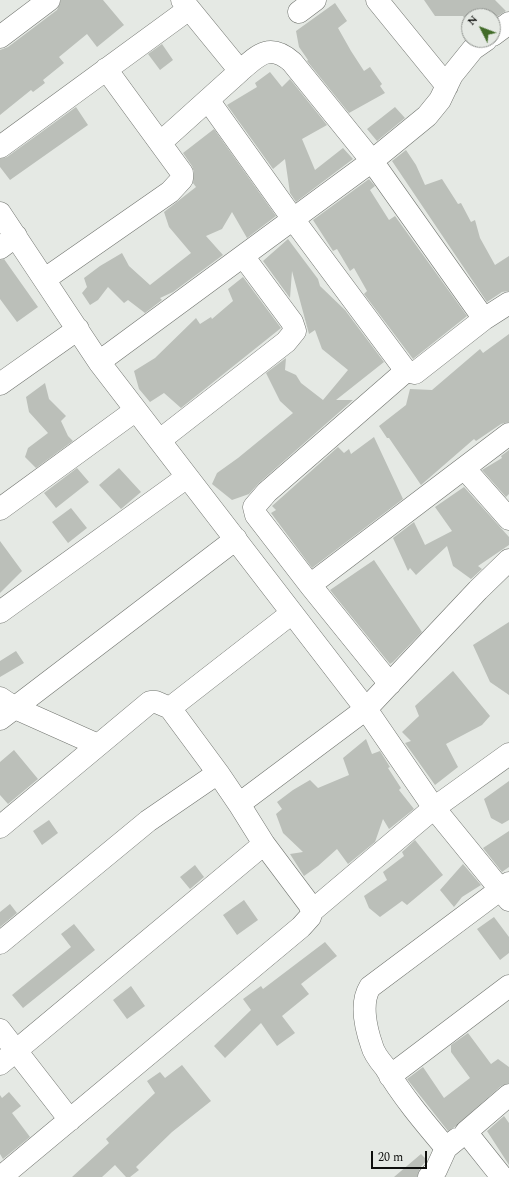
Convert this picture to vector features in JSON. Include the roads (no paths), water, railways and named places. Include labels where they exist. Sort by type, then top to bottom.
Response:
[{"type":"street","points":[[0,37],[49,0]]},
{"type":"street","points":[[377,0],[447,86]]},
{"type":"street","points":[[0,147],[106,69],[185,4],[240,71]]},
{"type":"street","points":[[99,362],[372,161],[426,116],[440,100],[452,75],[474,48]]},
{"type":"street","points":[[160,143],[252,60],[268,51],[283,54],[292,62],[372,161],[484,319]]},
{"type":"street","points":[[45,279],[170,192],[182,179],[182,173],[106,69]]},
{"type":"street","points":[[208,100],[293,219],[406,371],[415,373],[484,319],[509,303]]},
{"type":"street","points":[[0,214],[8,242],[45,279],[99,362],[366,709],[434,808],[506,891],[370,987],[365,997],[366,1023],[372,1048],[390,1076],[425,1124],[446,1148]]},
{"type":"street","points":[[160,440],[286,342],[295,331],[292,322],[243,256]]},
{"type":"street","points":[[0,384],[78,329]]},
{"type":"street","points":[[390,684],[310,585],[256,514],[254,507],[267,492],[406,371]]},
{"type":"street","points":[[0,509],[136,410]]},
{"type":"street","points":[[310,585],[509,434]]},
{"type":"street","points":[[464,468],[509,519]]},
{"type":"street","points":[[0,612],[187,476]]},
{"type":"street","points":[[5,708],[236,539]]},
{"type":"street","points":[[239,804],[366,709],[478,590],[509,560]]},
{"type":"street","points":[[170,708],[292,613]]},
{"type":"street","points":[[0,827],[150,702],[156,702],[170,708],[218,773],[264,844],[312,911]]},
{"type":"street","points":[[5,708],[98,745]]},
{"type":"street","points":[[1,1177],[301,927],[310,917],[312,911],[434,808],[509,754]]},
{"type":"street","points":[[0,943],[148,821],[218,773]]},
{"type":"street","points":[[8,1057],[264,844]]},
{"type":"street","points":[[390,1076],[509,986]]},
{"type":"street","points":[[0,1030],[8,1057],[70,1120]]},
{"type":"street","points":[[429,1177],[436,1170],[446,1148],[509,1095]]},
{"type":"street","points":[[466,1132],[502,1177]]}]
